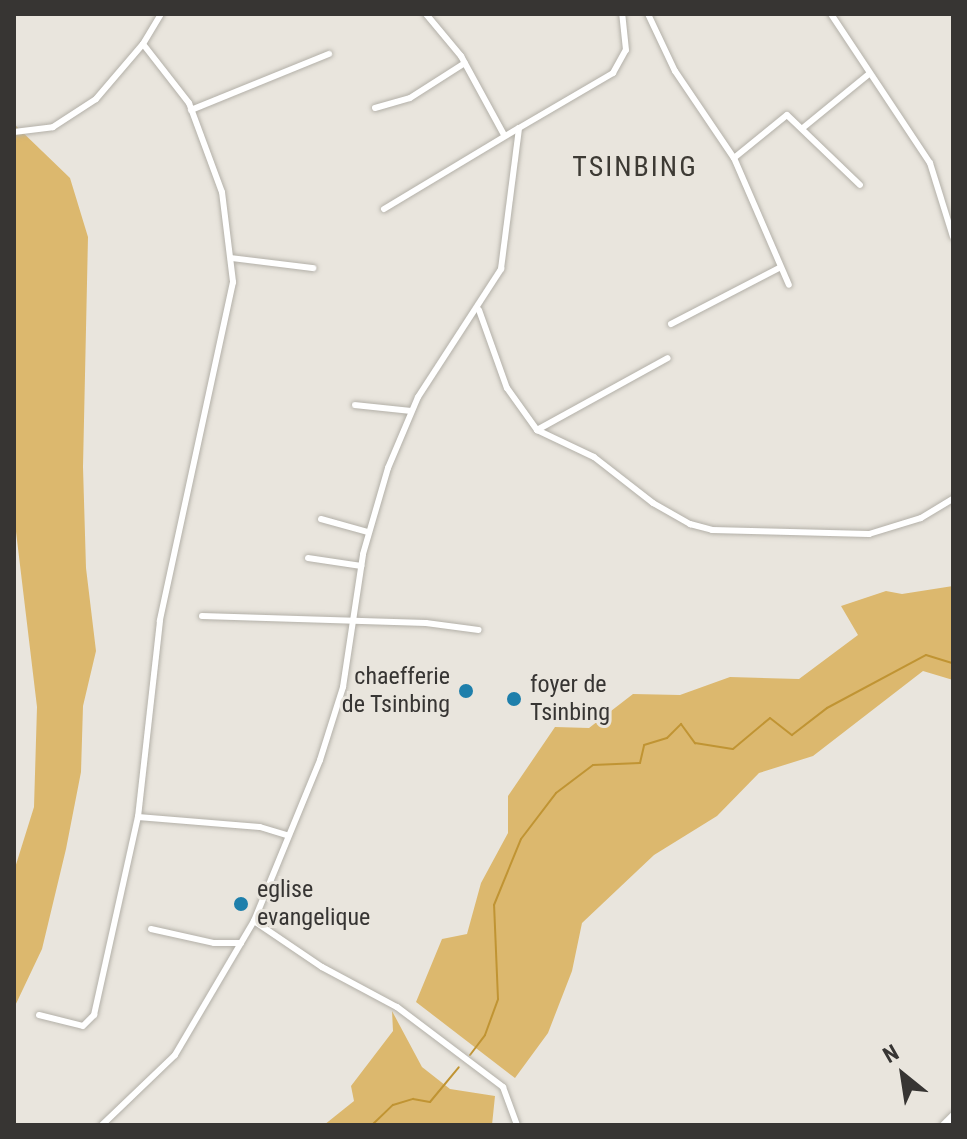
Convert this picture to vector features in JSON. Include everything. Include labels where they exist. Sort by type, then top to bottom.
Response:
[{"type":"main road","points":[[944,1125],[953,1116]]},
{"type":"street","points":[[14,132],[53,127],[96,99],[143,44],[161,14]]},
{"type":"street","points":[[426,14],[465,63],[504,135]]},
{"type":"street","points":[[384,209],[613,73],[626,50],[622,14]]},
{"type":"street","points":[[648,14],[675,71],[734,158],[779,268],[789,285]]},
{"type":"street","points":[[831,14],[930,163],[953,237]]},
{"type":"street","points":[[39,1015],[83,1026],[94,1015],[138,817],[160,621],[231,310],[231,258],[222,192],[191,110],[143,44]]},
{"type":"street","points":[[191,110],[329,54]]},
{"type":"street","points":[[375,108],[410,98],[465,63]]},
{"type":"street","points":[[804,127],[869,74]]},
{"type":"street","points":[[734,158],[782,116],[804,127],[860,185]]},
{"type":"street","points":[[102,1125],[175,1055],[254,921],[329,731],[354,621],[368,532],[411,411],[479,310],[501,269],[508,244],[519,128]]},
{"type":"street","points":[[231,258],[313,268]]},
{"type":"street","points":[[671,324],[779,268]]},
{"type":"street","points":[[479,310],[507,388],[537,430],[613,468],[671,515],[712,530],[869,534],[921,518],[953,499]]},
{"type":"street","points":[[537,430],[668,358]]},
{"type":"street","points":[[355,405],[411,411]]},
{"type":"street","points":[[321,519],[368,532]]},
{"type":"street","points":[[308,558],[361,566]]},
{"type":"street","points":[[202,616],[354,621],[479,630]]},
{"type":"street","points":[[138,817],[287,835]]},
{"type":"street","points":[[254,921],[322,967],[397,1007],[503,1087],[517,1125]]},
{"type":"street","points":[[151,929],[214,943],[241,943]]},
{"type":"shaded area","points":[[14,124],[70,178],[88,237],[83,467],[86,568],[96,651],[83,706],[81,772],[66,849],[42,949],[14,1008],[14,871],[34,807],[37,707],[14,515]]},
{"type":"shaded area","points":[[953,586],[953,680],[923,671],[813,756],[759,773],[717,816],[654,855],[582,923],[572,971],[548,1033],[515,1078],[416,1002],[442,939],[467,934],[481,883],[508,833],[508,796],[555,727],[589,728],[633,694],[680,695],[730,677],[799,679],[858,635],[841,606],[886,591],[902,594]]},
{"type":"shaded area","points":[[392,1011],[422,1067],[450,1089],[495,1096],[492,1125],[324,1125],[354,1101],[351,1086],[393,1031]]},
{"type":"waterway","points":[[470,1055],[485,1035],[498,999],[494,905],[521,839],[556,793],[593,765],[640,763],[644,745],[667,738],[681,724],[695,743],[733,749],[770,718],[792,735],[827,708],[926,655],[953,663]]},
{"type":"waterway","points":[[372,1125],[393,1105],[413,1099],[430,1102],[459,1067]]},
{"type":"place","name":"chaefferie de Tsinbing","points":[[466,691]]},
{"type":"place","name":"foyer de Tsinbing","points":[[514,699]]},
{"type":"place","name":"eglise evangelique","points":[[241,904]]},
{"type":"district","name":"TSINBING","points":[[635,167]]}]
